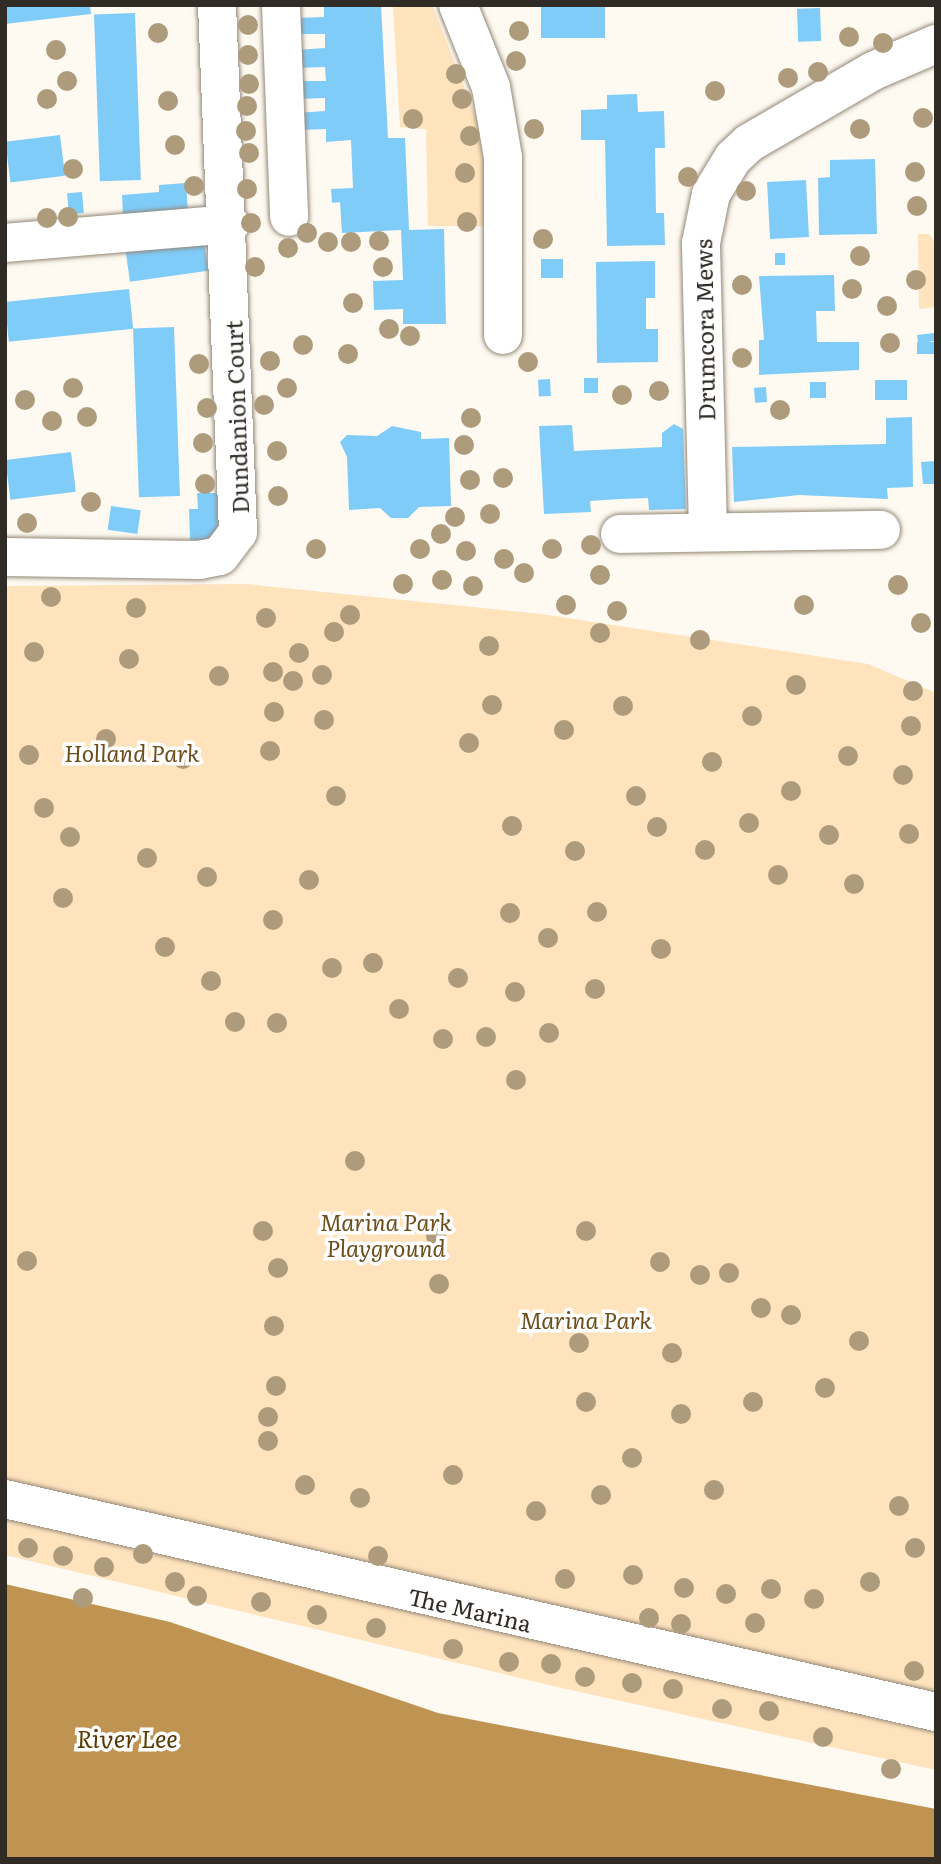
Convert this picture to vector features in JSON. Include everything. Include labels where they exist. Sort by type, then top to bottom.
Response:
[{"type":"street","name":"Dundanion Court","points":[[5,557],[199,560],[220,556],[232,544],[242,516],[230,224],[217,5]]},
{"type":"street","points":[[281,5],[289,217]]},
{"type":"street","points":[[458,5],[491,87],[500,134],[503,335]]},
{"type":"street","name":"Drumcora Mews","points":[[708,532],[701,243],[711,194],[733,158],[749,143],[873,71],[936,44]]},
{"type":"street","points":[[5,243],[230,224]]},
{"type":"street","points":[[620,534],[881,530]]},
{"type":"street","name":"The Marina","points":[[5,1499],[936,1712]]},
{"type":"green space","points":[[393,5],[432,5],[480,127],[489,226],[428,226],[426,129],[400,127]]},
{"type":"green space","points":[[918,234],[929,234],[936,244],[936,307],[919,309]]},
{"type":"green space","name":"Marina Park","points":[[245,584],[541,614],[868,664],[936,693],[936,1770],[566,1689],[5,1555],[5,586]]},
{"type":"water","name":"River Lee","points":[[5,1584],[170,1622],[438,1713],[936,1809],[936,1859],[5,1859]]},
{"type":"building","points":[[5,5],[90,5],[91,14],[5,24]]},
{"type":"building","points":[[324,5],[381,5],[388,138],[405,138],[409,230],[444,229],[446,324],[403,324],[403,309],[374,310],[373,281],[403,280],[401,230],[342,233],[340,202],[332,203],[331,189],[353,188],[351,140],[326,142],[326,129],[297,130],[296,113],[325,111],[325,98],[298,99],[297,81],[326,81],[325,67],[297,68],[296,50],[325,48],[325,34],[296,34],[295,18],[324,17]]},
{"type":"building","points":[[541,5],[605,5],[605,38],[541,38]]},
{"type":"building","points":[[820,8],[821,41],[798,42],[797,9]]},
{"type":"building","points":[[135,13],[141,180],[100,181],[94,14]]},
{"type":"building","points":[[637,94],[638,112],[664,111],[665,148],[655,148],[656,213],[664,213],[665,245],[607,246],[605,140],[581,140],[581,110],[607,109],[607,95]]},
{"type":"building","points":[[60,135],[65,176],[10,182],[5,142]]},
{"type":"building","points":[[875,159],[877,234],[819,235],[818,178],[830,177],[830,160]]},
{"type":"building","points":[[806,180],[809,237],[770,239],[767,182]]},
{"type":"building","points":[[186,183],[188,213],[123,216],[122,195],[159,192],[159,185]]},
{"type":"building","points":[[82,192],[84,213],[69,214],[67,193]]},
{"type":"building","points":[[204,241],[208,271],[130,282],[126,252]]},
{"type":"building","points":[[775,253],[785,253],[785,265],[775,265]]},
{"type":"building","points":[[541,259],[563,259],[563,278],[541,278]]},
{"type":"building","points":[[655,261],[655,298],[646,298],[646,329],[658,329],[658,362],[597,363],[596,262]]},
{"type":"building","points":[[834,275],[835,311],[816,311],[817,342],[859,342],[859,370],[759,375],[759,340],[764,340],[759,276]]},
{"type":"building","points":[[129,289],[133,329],[9,342],[5,302]]},
{"type":"building","points":[[174,327],[180,496],[139,497],[133,328]]},
{"type":"building","points":[[934,333],[935,341],[918,343],[917,335]]},
{"type":"building","points":[[917,342],[936,342],[936,354],[917,354]]},
{"type":"building","points":[[584,378],[598,378],[598,393],[584,393]]},
{"type":"building","points":[[550,379],[551,396],[539,397],[538,380]]},
{"type":"building","points":[[875,380],[907,380],[907,400],[875,400]]},
{"type":"building","points":[[810,382],[826,382],[826,398],[810,398]]},
{"type":"building","points":[[766,387],[767,402],[755,403],[754,388]]},
{"type":"building","points":[[912,417],[913,487],[887,488],[888,499],[799,495],[734,502],[732,447],[886,444],[886,418]]},
{"type":"building","points":[[674,424],[683,429],[686,509],[649,510],[648,498],[590,501],[591,512],[544,514],[539,426],[572,425],[574,451],[662,447],[662,433]]},
{"type":"building","points":[[392,426],[421,432],[421,439],[449,438],[451,506],[419,507],[408,518],[391,518],[380,508],[349,510],[347,457],[340,442],[347,435],[377,436]]},
{"type":"building","points":[[71,452],[76,492],[10,500],[5,460]]},
{"type":"building","points":[[936,461],[936,484],[923,484],[921,462]]},
{"type":"building","points":[[197,493],[217,493],[218,540],[190,540],[189,509],[198,509]]},
{"type":"building","points":[[111,506],[141,510],[137,534],[108,530]]},
{"type":"park label","name":"Holland Park","points":[[132,752]]},
{"type":"park label","name":"Marina Park Playground","points":[[386,1234]]}]
